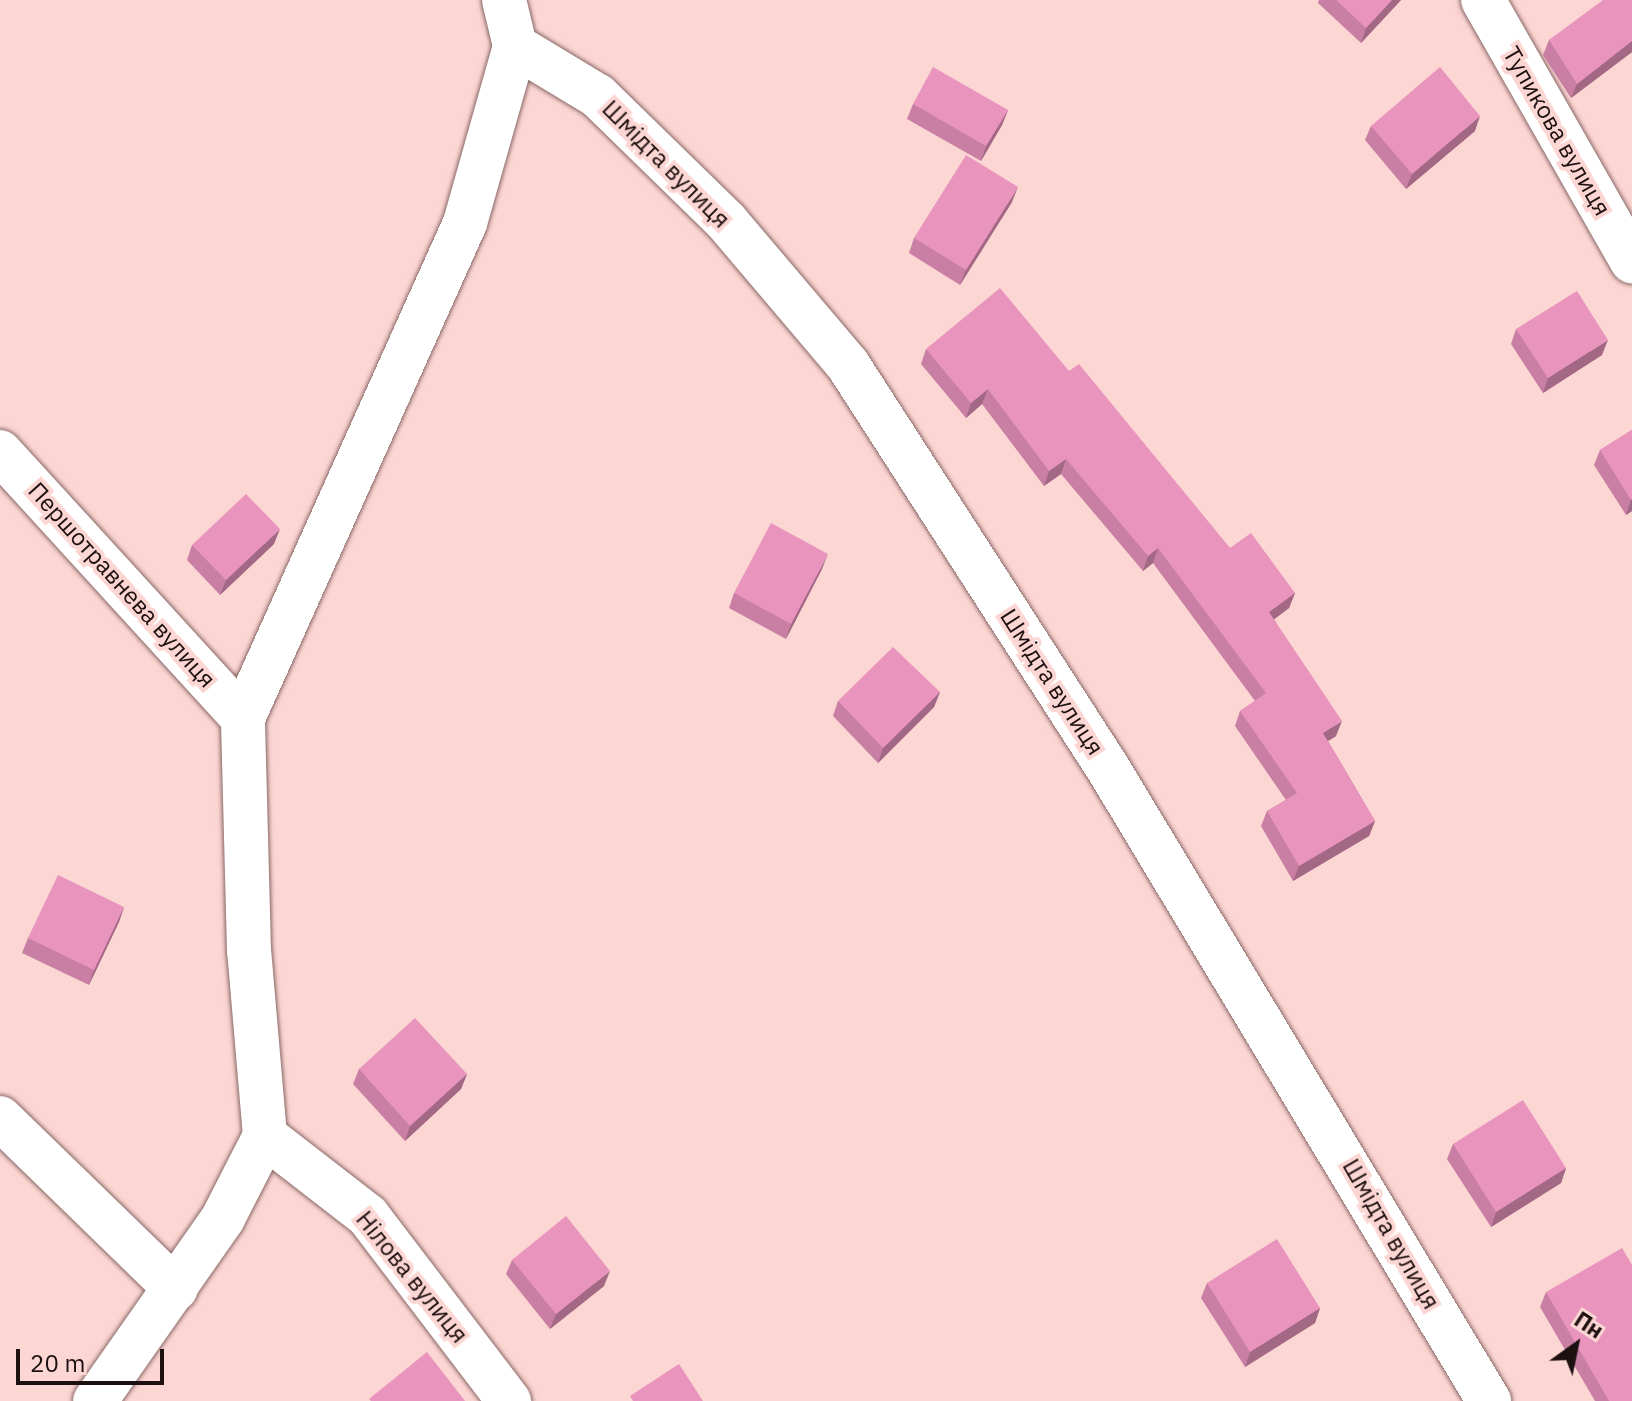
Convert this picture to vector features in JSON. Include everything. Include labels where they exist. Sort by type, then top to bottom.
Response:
[{"type":"street","points":[[95,1401],[176,1289],[265,1136],[249,951],[243,718],[465,223],[515,46],[504,0]]},
{"type":"street","name":"Тупикова вулиця","points":[[1483,0],[1632,261]]},
{"type":"street","name":"Шмідта вулиця","points":[[515,46],[598,96],[726,221],[848,365],[1166,863],[1489,1401]]},
{"type":"street","name":"Першотравнева вулиця","points":[[0,452],[243,718]]},
{"type":"street","points":[[0,1118],[176,1289]]},
{"type":"street","name":"Нілова вулиця","points":[[265,1136],[368,1216],[509,1401]]},
{"type":"building","points":[[1336,0],[1392,0],[1366,28]]},
{"type":"building","points":[[1603,0],[1632,0],[1632,41],[1577,84],[1549,40]]},
{"type":"building","points":[[933,67],[1008,110],[986,146],[913,104]]},
{"type":"building","points":[[1440,67],[1480,116],[1412,174],[1371,126]]},
{"type":"building","points":[[966,155],[1018,187],[966,270],[914,238]]},
{"type":"building","points":[[1000,288],[1069,371],[1079,364],[1230,548],[1251,533],[1295,593],[1269,612],[1342,721],[1323,733],[1375,821],[1299,866],[1267,811],[1297,793],[1240,711],[1266,693],[1158,548],[1148,556],[1066,459],[1049,471],[988,389],[971,403],[926,349]]},
{"type":"building","points":[[1577,291],[1608,340],[1548,378],[1516,329]]},
{"type":"building","points":[[1632,430],[1632,499],[1631,500],[1600,450]]},
{"type":"building","points":[[246,494],[280,529],[226,580],[192,545]]},
{"type":"building","points":[[771,523],[828,554],[791,624],[734,593]]},
{"type":"building","points":[[893,647],[940,692],[883,748],[838,701]]},
{"type":"building","points":[[58,875],[124,907],[94,970],[28,938]]},
{"type":"building","points":[[415,1018],[467,1074],[410,1126],[359,1069]]},
{"type":"building","points":[[1523,1100],[1566,1168],[1496,1212],[1453,1144]]},
{"type":"building","points":[[566,1216],[610,1271],[556,1314],[512,1260]]},
{"type":"building","points":[[1277,1239],[1320,1308],[1250,1352],[1207,1283]]},
{"type":"building","points":[[1622,1248],[1632,1265],[1632,1401],[1609,1401],[1546,1292]]},
{"type":"building","points":[[427,1352],[465,1401],[369,1399]]},
{"type":"building","points":[[679,1364],[703,1401],[633,1401],[630,1396]]}]
